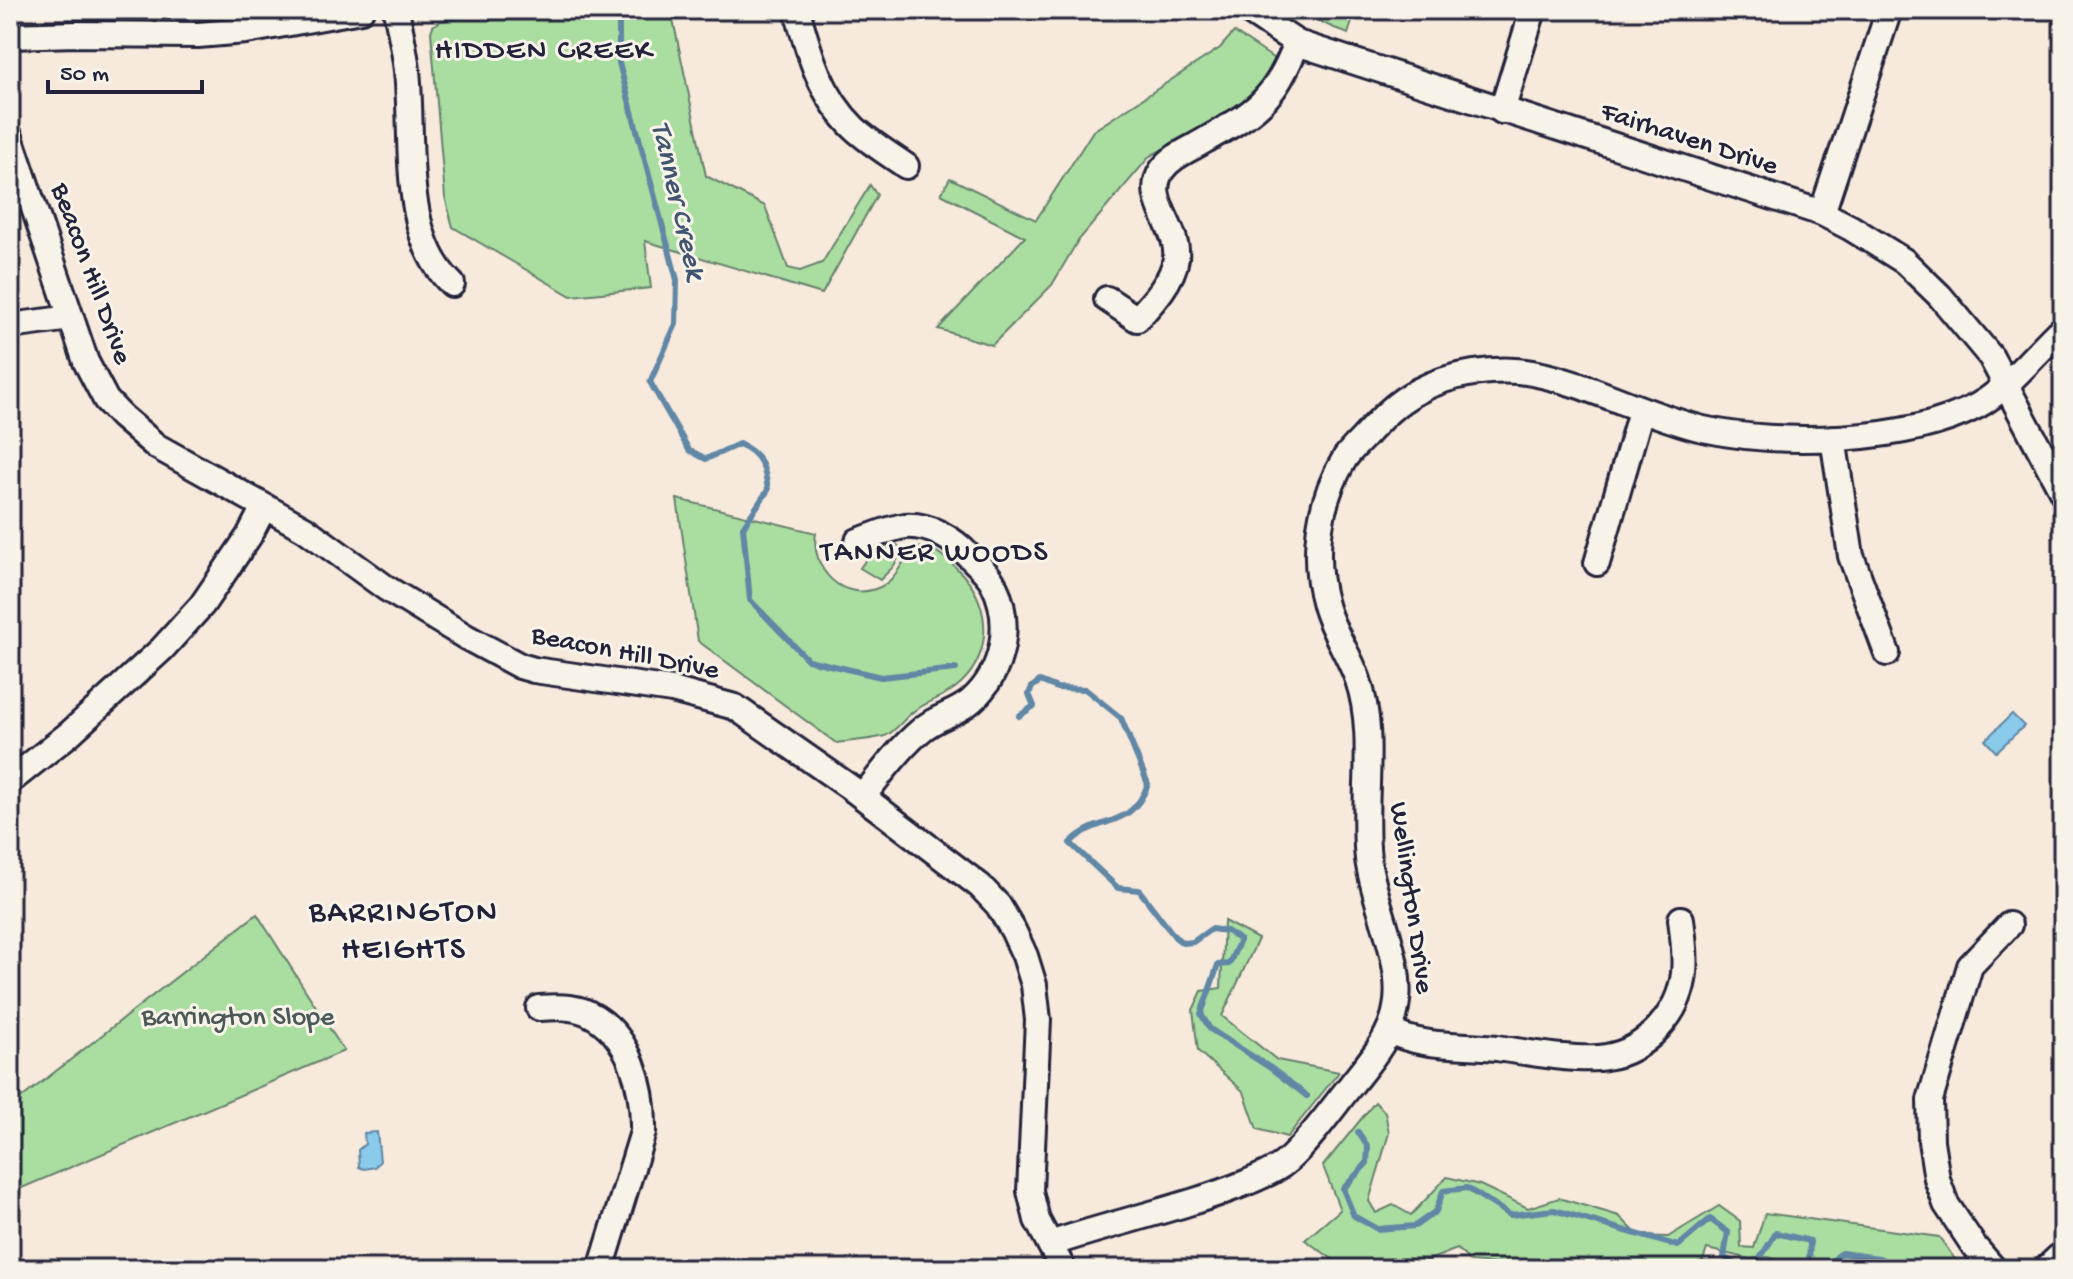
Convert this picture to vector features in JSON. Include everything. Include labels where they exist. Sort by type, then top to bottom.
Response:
[{"type":"street","points":[[10,36],[198,35],[246,31],[361,10]]},
{"type":"street","points":[[396,10],[407,71],[410,145],[418,220],[426,248],[441,273],[452,284]]},
{"type":"street","points":[[797,10],[810,59],[828,97],[855,129],[906,166]]},
{"type":"street","name":"Fairhaven Drive","points":[[1247,10],[1297,43],[1822,213],[1851,228],[1904,261],[1940,296],[1981,345],[2006,382],[2063,493]]},
{"type":"street","points":[[1502,111],[1533,10]]},
{"type":"street","points":[[1822,213],[1889,10]]},
{"type":"street","points":[[1107,299],[1137,319],[1151,304],[1174,268],[1177,255],[1175,240],[1157,199],[1162,170],[1182,153],[1238,121],[1269,97],[1297,43]]},
{"type":"street","name":"Beacon Hill Drive","points":[[10,137],[96,383],[121,416],[156,446],[305,529],[386,588],[520,666],[672,690],[735,707],[863,796],[989,894],[1006,918],[1025,956],[1034,985],[1038,1020],[1030,1191],[1037,1220],[1063,1269]]},
{"type":"street","points":[[10,326],[71,318]]},
{"type":"street","points":[[2006,382],[2057,333]]},
{"type":"street","name":"Wellington Drive","points":[[1050,1244],[1221,1193],[1285,1163],[1362,1071],[1389,1031],[1397,1007],[1397,975],[1375,899],[1369,863],[1365,827],[1366,715],[1358,680],[1325,606],[1317,533],[1325,502],[1346,457],[1383,415],[1418,390],[1452,378],[1494,371],[1529,372],[1576,385],[1641,411],[1708,430],[1760,438],[1833,438],[1934,423],[1979,405],[2006,382]]},
{"type":"street","points":[[1597,563],[1641,411]]},
{"type":"street","points":[[1833,438],[1851,556],[1887,653]]},
{"type":"street","points":[[10,781],[69,734],[162,649],[202,605],[249,536],[264,507]]},
{"type":"street","points":[[858,541],[906,526],[936,531],[963,549],[991,580],[999,600],[1003,629],[1000,656],[994,672],[977,694],[951,714],[922,729],[892,759],[863,796]]},
{"type":"street","points":[[1389,1031],[1409,1041],[1427,1044],[1488,1047],[1550,1055],[1605,1058],[1630,1050],[1648,1039],[1676,1002],[1684,977],[1681,919]]},
{"type":"street","points":[[1994,1269],[1968,1239],[1946,1204],[1937,1179],[1931,1141],[1930,1100],[1970,966],[2009,925]]},
{"type":"street","points":[[539,1008],[564,1007],[586,1012],[605,1024],[631,1062],[641,1091],[643,1132],[601,1269]]},
{"type":"street","points":[[2046,1269],[2063,1253]]},
{"type":"green space","points":[[521,10],[671,10],[706,176],[765,206],[788,268],[800,271],[822,263],[870,185],[877,195],[822,294],[645,241],[651,288],[571,296],[453,227],[445,197],[431,32],[433,26],[441,21]]},
{"type":"green space","points":[[1293,10],[1356,10],[1348,34]]},
{"type":"green space","points":[[1234,32],[1279,62],[1268,82],[1241,106],[1150,156],[1077,242],[1052,285],[992,345],[938,329],[1025,237],[941,194],[950,178],[1036,220],[1093,131],[1220,48]]},
{"type":"green space","points":[[677,499],[816,533],[818,559],[824,570],[842,587],[854,591],[866,591],[887,583],[912,550],[923,547],[936,551],[963,575],[980,603],[984,633],[976,663],[955,688],[913,712],[889,734],[836,743],[698,641]]},
{"type":"green space","points":[[884,534],[903,550],[893,567],[880,580],[860,568]]},
{"type":"green space","name":"Barrington Slope","points":[[257,914],[344,1051],[10,1193],[10,1107]]},
{"type":"green space","points":[[1224,921],[1258,939],[1222,1016],[1277,1060],[1339,1072],[1287,1137],[1257,1129],[1244,1092],[1198,1051],[1193,1010],[1202,991],[1221,988]]},
{"type":"green space","points":[[1375,1102],[1385,1112],[1389,1133],[1369,1201],[1376,1213],[1393,1205],[1411,1215],[1447,1177],[1480,1185],[1528,1208],[1559,1198],[1619,1216],[1639,1236],[1668,1237],[1719,1206],[1740,1221],[1741,1247],[1754,1248],[1765,1213],[1939,1237],[1962,1269],[1809,1269],[1768,1257],[1750,1259],[1707,1249],[1700,1269],[1558,1269],[1471,1262],[1457,1249],[1406,1269],[1347,1269],[1305,1240],[1340,1210],[1323,1166]]},
{"type":"water","points":[[2012,714],[2024,726],[1996,752],[1985,740]]},
{"type":"water","points":[[377,1132],[380,1161],[375,1167],[359,1167],[358,1150],[365,1144],[364,1133]]},
{"type":"waterway","name":"Tanner Creek","points":[[619,10],[619,63],[677,280],[676,324],[650,382],[689,450],[706,459],[739,444],[761,462],[768,490],[743,527],[750,600],[808,660],[881,677],[956,669]]},
{"type":"waterway","name":"Tanner Creek","points":[[1019,716],[1034,706],[1029,694],[1040,681],[1057,688],[1085,689],[1121,718],[1148,784],[1133,809],[1092,828],[1070,843],[1118,888],[1139,890],[1183,943],[1193,942],[1211,929],[1227,931],[1240,940],[1229,964],[1218,965],[1201,1014],[1210,1029],[1307,1096]]},
{"type":"waterway","name":"Tanner Creek","points":[[1358,1132],[1368,1147],[1367,1163],[1343,1189],[1354,1216],[1377,1229],[1415,1226],[1436,1211],[1443,1191],[1467,1188],[1510,1215],[1554,1210],[1678,1246],[1710,1219],[1728,1232],[1724,1257],[1738,1265],[1757,1263],[1776,1233],[1810,1241],[1809,1265],[1825,1268],[1841,1253],[1879,1258],[1899,1269]]},
{"type":"district","name":"HIDDEN CREEK","points":[[544,52]]},
{"type":"district","name":"TANNER WOODS","points":[[935,554]]},
{"type":"district","name":"BARRINGTON HEIGHTS","points":[[404,932]]}]
